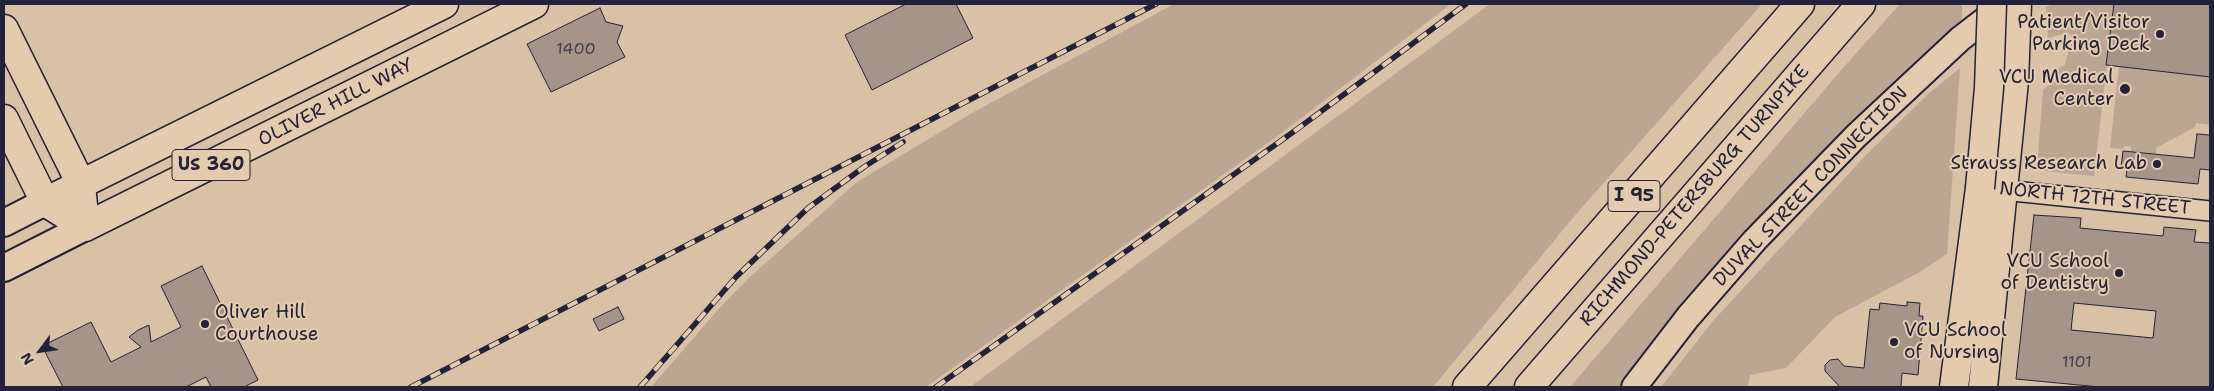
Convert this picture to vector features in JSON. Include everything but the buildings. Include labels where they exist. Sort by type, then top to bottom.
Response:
[{"type":"main road","name":"US 360","points":[[81,184],[444,4]]},
{"type":"main road","name":"OLIVER HILL WAY","points":[[4,268],[534,4]]},
{"type":"main road","name":"I 95","points":[[1468,387],[1800,4]]},
{"type":"main road","points":[[1982,387],[1991,189],[1989,88],[1992,4]]},
{"type":"main road","points":[[1954,387],[1991,189],[2014,81],[2017,4]]},
{"type":"main road","name":"RICHMOND-PETERSBURG TURNPIKE","points":[[1529,387],[1859,6]]},
{"type":"main road","points":[[4,29],[81,184],[85,228]]},
{"type":"main road","points":[[4,119],[45,202],[85,228]]},
{"type":"main road","points":[[4,223],[81,184]]},
{"type":"street","name":"DUVAL STREET CONNECTION","points":[[1634,387],[1688,317],[1742,254],[1840,152],[1960,39],[2006,4]]},
{"type":"street","name":"NORTH 12TH STREET","points":[[1991,189],[2210,211]]},
{"type":"shaded area","points":[[1174,4],[1451,4],[1283,132],[926,387],[651,387],[723,304],[750,277],[857,182],[972,113]]},
{"type":"shaded area","points":[[1490,4],[1762,4],[1577,213],[1433,387],[970,387]]},
{"type":"shaded area","points":[[1900,4],[1962,4],[1962,25],[1693,296],[1619,387],[1570,387],[1843,68]]},
{"type":"shaded area","points":[[2053,4],[2114,4],[2094,176],[2044,171],[2037,166],[2043,90],[2051,83],[2054,70],[2065,65],[2072,39],[2071,35],[2067,33],[2048,38],[2046,7]]},
{"type":"shaded area","points":[[2119,66],[2210,77],[2210,125],[2196,123],[2195,127],[2156,148],[2156,154],[2131,152],[2131,147],[2124,146],[2123,149],[2110,148]]},
{"type":"shaded area","points":[[1960,68],[1947,254],[1918,273],[1835,317],[1786,368],[1750,375],[1748,387],[1661,387],[1713,321],[1866,155],[1928,94]]},
{"type":"railway","points":[[411,387],[1156,4]]},
{"type":"railway","points":[[936,387],[1296,130],[1466,4]]},
{"type":"railway","points":[[640,387],[736,277],[808,208],[864,167],[903,142]]},
{"type":"place","name":"Patient/Visitor Parking Deck","points":[[2160,34]]},
{"type":"place","name":"VCU Medical Center","points":[[2125,89]]},
{"type":"place","name":"Strauss Research Lab","points":[[2157,164]]},
{"type":"place","name":"VCU School of Dentistry","points":[[2119,273]]},
{"type":"place","name":"Oliver Hill Courthouse","points":[[205,324]]},
{"type":"place","name":"VCU School of Nursing","points":[[1894,342]]}]
